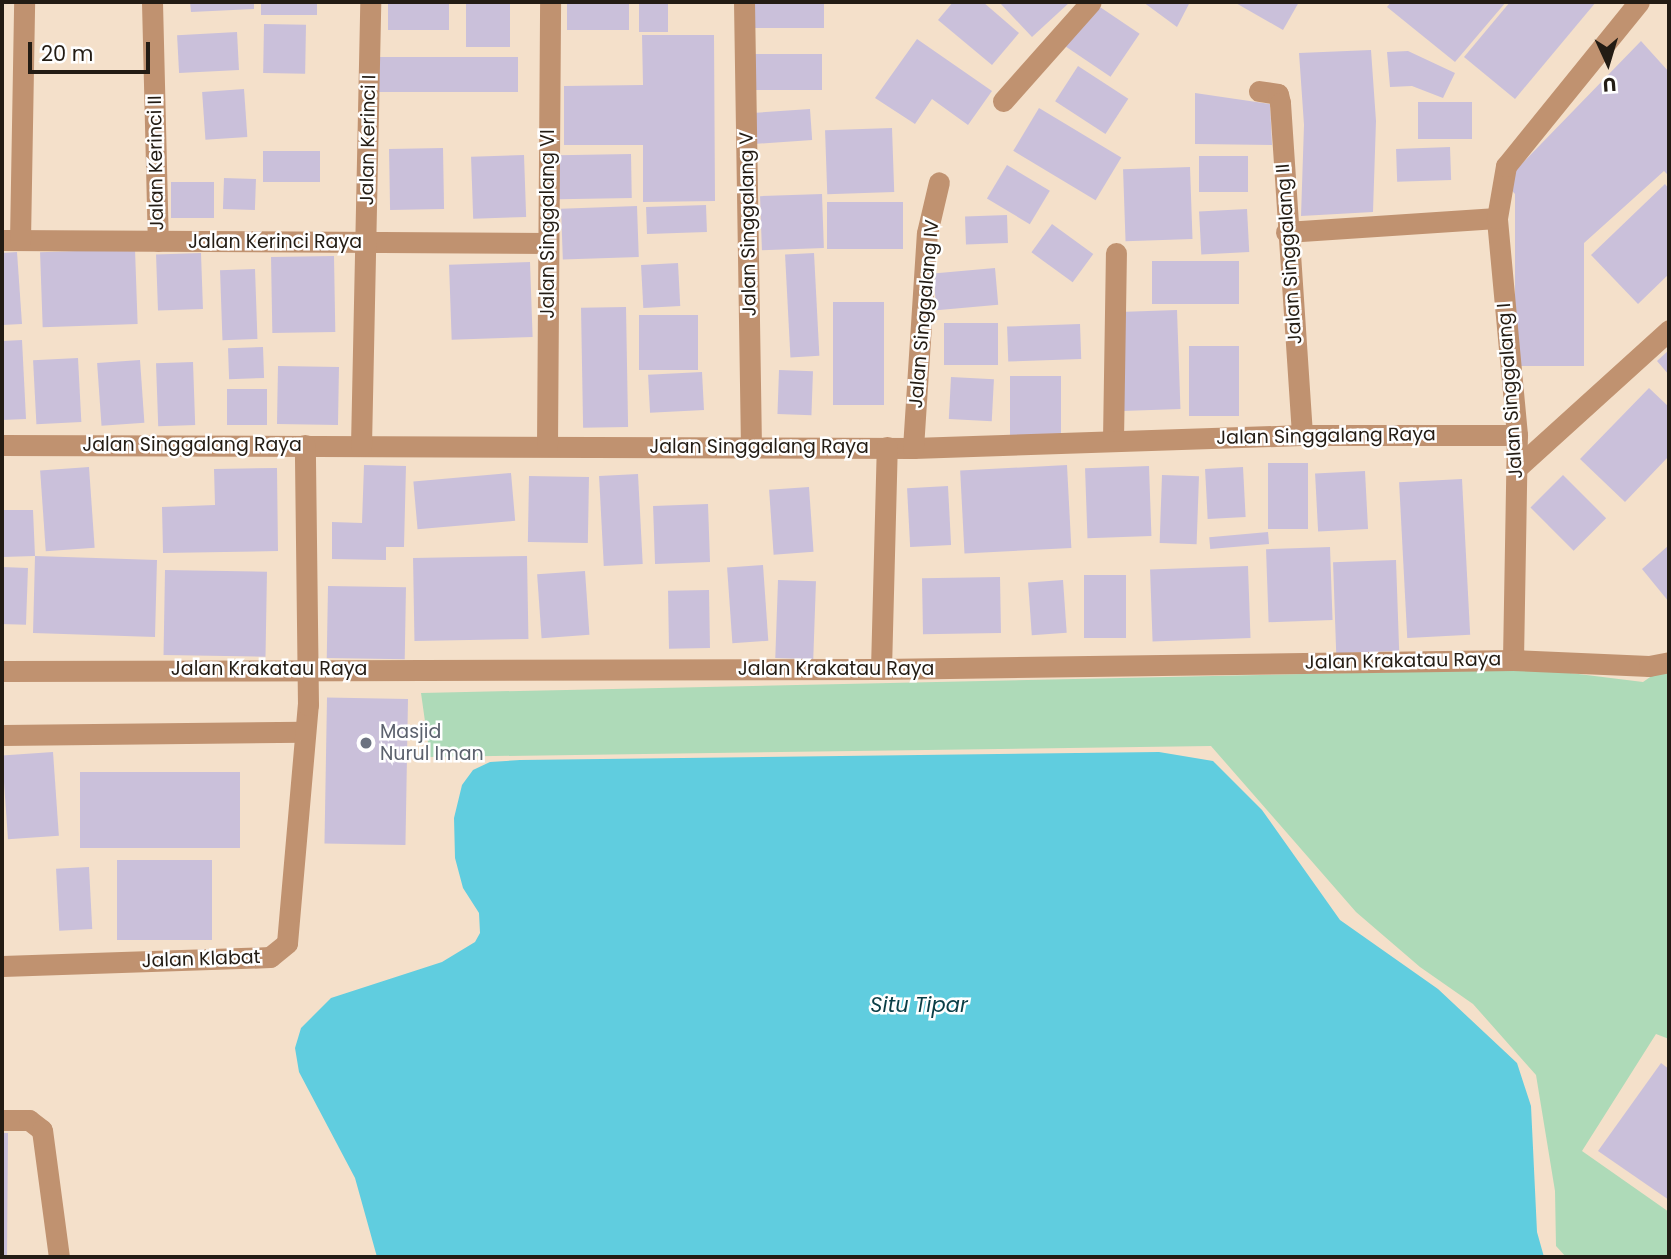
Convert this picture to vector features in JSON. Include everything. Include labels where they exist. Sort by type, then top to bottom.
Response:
[{"type":"street","points":[[11,240],[24,2]]},
{"type":"street","name":"Jalan Kerinci II","points":[[152,2],[158,241]]},
{"type":"street","name":"Jalan Kerinci I","points":[[362,446],[370,2]]},
{"type":"street","name":"Jalan Singgalang VI","points":[[547,446],[550,2]]},
{"type":"street","name":"Jalan Singgalang V","points":[[744,2],[751,445]]},
{"type":"street","points":[[1003,101],[1091,2]]},
{"type":"street","name":"Jalan Singgalang I","points":[[1513,660],[1517,435],[1497,218],[1506,166],[1639,2]]},
{"type":"street","name":"Jalan Singgalang II","points":[[1259,91],[1279,94],[1286,232],[1302,435]]},
{"type":"street","name":"Jalan Singgalang IV","points":[[913,448],[927,233],[939,182]]},
{"type":"street","points":[[1286,232],[1497,218]]},
{"type":"street","name":"Jalan Kerinci Raya","points":[[11,240],[548,243]]},
{"type":"street","points":[[1113,440],[1116,253]]},
{"type":"street","points":[[1518,467],[1669,330]]},
{"type":"street","name":"Jalan Singgalang Raya","points":[[2,444],[751,445],[913,448],[1302,435],[1517,435]]},
{"type":"street","name":"Jalan Klabat","points":[[2,966],[270,957],[279,953],[290,930],[309,668],[305,446]]},
{"type":"street","points":[[881,669],[887,447]]},
{"type":"street","name":"Jalan Krakatau Raya","points":[[2,671],[309,668],[881,669],[1513,660],[1649,666],[1669,662]]},
{"type":"street","points":[[2,736],[303,732]]},
{"type":"street","points":[[2,1120],[29,1120],[42,1130],[59,1257]]},
{"type":"green space","points":[[1669,664],[1669,1039],[1656,1034],[1582,1151],[1669,1212],[1669,1257],[1566,1257],[1556,1246],[1555,1191],[1536,1075],[1473,1004],[1420,967],[1356,912],[1211,746],[430,757],[421,693],[1538,669],[1643,682]]},
{"type":"water","name":"Situ Tipar","points":[[1159,752],[1213,761],[1262,810],[1340,920],[1438,989],[1517,1063],[1531,1106],[1537,1232],[1544,1257],[377,1257],[355,1178],[299,1072],[295,1048],[301,1028],[331,998],[442,962],[475,942],[480,933],[479,913],[463,888],[455,858],[454,818],[462,785],[473,770],[490,762],[520,760]]},
{"type":"building","points":[[190,2],[254,2],[254,9],[191,12]]},
{"type":"building","points":[[261,2],[317,2],[317,15],[261,15]]},
{"type":"building","points":[[388,2],[449,2],[449,30],[388,30]]},
{"type":"building","points":[[466,2],[510,2],[510,47],[466,47]]},
{"type":"building","points":[[567,2],[629,2],[629,30],[567,30]]},
{"type":"building","points":[[639,2],[668,2],[668,32],[639,32]]},
{"type":"building","points":[[755,2],[824,2],[824,28],[755,28]]},
{"type":"building","points":[[953,2],[983,2],[1019,33],[992,65],[938,20]]},
{"type":"building","points":[[999,2],[1070,2],[1032,37]]},
{"type":"building","points":[[1143,2],[1190,2],[1177,27]]},
{"type":"building","points":[[1234,2],[1299,2],[1283,30]]},
{"type":"building","points":[[1391,2],[1506,2],[1455,62],[1387,7]]},
{"type":"building","points":[[1510,2],[1596,2],[1515,99],[1464,57]]},
{"type":"building","points":[[1094,3],[1140,34],[1111,77],[1065,46]]},
{"type":"building","points":[[264,24],[306,25],[305,74],[263,73]]},
{"type":"building","points":[[237,32],[239,70],[179,73],[177,35]]},
{"type":"building","points":[[642,35],[714,35],[715,201],[643,202],[643,145],[564,145],[564,86],[643,85]]},
{"type":"building","points":[[917,39],[992,91],[968,125],[932,99],[915,124],[875,98]]},
{"type":"building","points":[[1641,41],[1669,72],[1669,176],[1664,171],[1584,243],[1584,366],[1515,366],[1515,194],[1504,182]]},
{"type":"building","points":[[1371,50],[1376,121],[1373,212],[1301,216],[1304,125],[1299,53]]},
{"type":"building","points":[[1408,51],[1455,73],[1443,98],[1412,86],[1390,87],[1387,52]]},
{"type":"building","points":[[751,54],[822,54],[822,90],[751,90]]},
{"type":"building","points":[[377,57],[518,57],[518,92],[377,92]]},
{"type":"building","points":[[1078,66],[1128,99],[1105,134],[1055,101]]},
{"type":"building","points":[[244,89],[247,137],[205,140],[202,92]]},
{"type":"building","points":[[1195,93],[1270,104],[1272,145],[1195,144]]},
{"type":"building","points":[[1418,102],[1472,102],[1472,139],[1418,139]]},
{"type":"building","points":[[1039,108],[1121,157],[1096,200],[1013,151]]},
{"type":"building","points":[[810,109],[812,140],[750,144],[748,113]]},
{"type":"building","points":[[892,128],[894,192],[827,194],[825,130]]},
{"type":"building","points":[[1450,147],[1451,180],[1397,182],[1396,149]]},
{"type":"building","points":[[443,148],[444,209],[390,210],[389,149]]},
{"type":"building","points":[[263,151],[320,151],[320,182],[263,182]]},
{"type":"building","points":[[631,154],[632,198],[559,199],[558,155]]},
{"type":"building","points":[[524,155],[526,217],[473,219],[471,157]]},
{"type":"building","points":[[1199,156],[1248,156],[1248,192],[1199,192]]},
{"type":"building","points":[[1007,165],[1050,191],[1030,224],[987,198]]},
{"type":"building","points":[[1190,167],[1193,239],[1126,241],[1123,169]]},
{"type":"building","points":[[224,178],[256,179],[255,210],[223,209]]},
{"type":"building","points":[[171,182],[214,182],[214,218],[171,218]]},
{"type":"building","points":[[1665,184],[1669,189],[1669,274],[1638,304],[1591,255]]},
{"type":"building","points":[[822,194],[824,248],[762,250],[760,196]]},
{"type":"building","points":[[827,202],[903,202],[903,249],[827,249]]},
{"type":"building","points":[[706,205],[707,232],[647,234],[646,207]]},
{"type":"building","points":[[637,206],[639,257],[563,260],[561,209]]},
{"type":"building","points":[[1247,209],[1249,252],[1201,254],[1199,212]]},
{"type":"building","points":[[1007,215],[1008,243],[966,244],[965,216]]},
{"type":"building","points":[[1052,224],[1093,254],[1073,282],[1031,252]]},
{"type":"building","points":[[135,249],[138,324],[43,327],[40,252]]},
{"type":"building","points":[[17,252],[22,324],[2,325],[2,253]]},
{"type":"building","points":[[201,253],[203,309],[158,311],[156,255]]},
{"type":"building","points":[[814,253],[819,356],[790,357],[785,255]]},
{"type":"building","points":[[334,256],[335,332],[272,333],[271,257]]},
{"type":"building","points":[[1152,261],[1239,261],[1239,304],[1152,304]]},
{"type":"building","points":[[530,262],[533,337],[452,340],[449,265]]},
{"type":"building","points":[[678,263],[680,306],[643,308],[641,265]]},
{"type":"building","points":[[995,268],[998,305],[936,310],[933,273]]},
{"type":"building","points":[[255,269],[257,339],[222,340],[220,270]]},
{"type":"building","points":[[833,302],[884,302],[884,405],[833,405]]},
{"type":"building","points":[[626,307],[628,427],[583,428],[581,308]]},
{"type":"building","points":[[1177,310],[1180,409],[1122,411],[1119,312]]},
{"type":"building","points":[[639,315],[698,315],[698,370],[639,370]]},
{"type":"building","points":[[944,323],[998,323],[998,365],[944,365]]},
{"type":"building","points":[[1080,324],[1081,359],[1008,362],[1007,327]]},
{"type":"building","points":[[22,340],[26,419],[2,420],[2,341]]},
{"type":"building","points":[[1189,346],[1239,346],[1239,416],[1189,416]]},
{"type":"building","points":[[263,347],[264,378],[229,379],[228,348]]},
{"type":"building","points":[[1669,350],[1669,375],[1657,361]]},
{"type":"building","points":[[78,358],[81,422],[36,424],[33,360]]},
{"type":"building","points":[[140,360],[144,423],[101,426],[97,363]]},
{"type":"building","points":[[193,362],[195,425],[158,426],[156,363]]},
{"type":"building","points":[[278,366],[339,367],[338,425],[277,424]]},
{"type":"building","points":[[779,370],[813,371],[811,415],[777,414]]},
{"type":"building","points":[[702,372],[704,410],[650,413],[648,375]]},
{"type":"building","points":[[1010,376],[1061,376],[1061,438],[1010,438]]},
{"type":"building","points":[[951,377],[994,379],[992,421],[949,419]]},
{"type":"building","points":[[1649,388],[1669,407],[1669,456],[1625,502],[1580,459]]},
{"type":"building","points":[[227,389],[267,389],[267,425],[227,425]]},
{"type":"building","points":[[1268,463],[1308,463],[1308,529],[1268,529]]},
{"type":"building","points":[[364,465],[406,466],[404,547],[386,547],[386,560],[332,559],[332,522],[362,523]]},
{"type":"building","points":[[1067,465],[1071,548],[964,553],[960,471]]},
{"type":"building","points":[[1149,466],[1151,536],[1087,538],[1085,468]]},
{"type":"building","points":[[89,467],[95,548],[46,551],[40,470]]},
{"type":"building","points":[[1243,467],[1246,517],[1208,519],[1205,469]]},
{"type":"building","points":[[277,468],[278,551],[163,553],[162,507],[215,505],[214,469]]},
{"type":"building","points":[[1365,471],[1368,529],[1318,532],[1315,474]]},
{"type":"building","points":[[511,473],[515,521],[418,529],[413,482]]},
{"type":"building","points":[[638,474],[643,564],[604,566],[599,476]]},
{"type":"building","points":[[1162,475],[1199,476],[1197,544],[1160,543]]},
{"type":"building","points":[[1563,475],[1606,518],[1574,551],[1530,508]]},
{"type":"building","points":[[529,476],[589,477],[588,543],[528,542]]},
{"type":"building","points":[[1462,479],[1470,635],[1407,638],[1399,482]]},
{"type":"building","points":[[948,486],[951,545],[910,547],[907,488]]},
{"type":"building","points":[[809,487],[814,552],[774,555],[769,490]]},
{"type":"building","points":[[708,504],[710,562],[655,564],[653,506]]},
{"type":"building","points":[[2,510],[33,510],[35,556],[2,557]]},
{"type":"building","points":[[1268,532],[1269,544],[1210,549],[1209,537]]},
{"type":"building","points":[[1669,545],[1669,602],[1642,569]]},
{"type":"building","points":[[1330,547],[1333,620],[1269,622],[1266,549]]},
{"type":"building","points":[[35,556],[157,560],[155,637],[33,633]]},
{"type":"building","points":[[527,556],[528,639],[414,641],[413,558]]},
{"type":"building","points":[[1396,560],[1399,651],[1336,653],[1333,562]]},
{"type":"building","points":[[763,565],[768,641],[732,643],[727,568]]},
{"type":"building","points":[[1248,566],[1251,638],[1153,641],[1150,569]]},
{"type":"building","points":[[2,567],[28,568],[26,625],[2,624]]},
{"type":"building","points":[[165,570],[267,572],[266,657],[164,655]]},
{"type":"building","points":[[585,571],[589,635],[542,638],[537,574]]},
{"type":"building","points":[[1084,575],[1126,575],[1126,638],[1084,638]]},
{"type":"building","points":[[1000,577],[1001,633],[923,634],[922,578]]},
{"type":"building","points":[[778,580],[816,581],[813,659],[775,658]]},
{"type":"building","points":[[1063,580],[1067,633],[1032,635],[1028,582]]},
{"type":"building","points":[[328,586],[406,587],[405,659],[327,658]]},
{"type":"building","points":[[709,590],[710,648],[669,649],[668,591]]},
{"type":"building","name":"Masjid Nurul Iman","points":[[327,698],[408,699],[405,845],[324,844]]},
{"type":"building","points":[[53,752],[59,836],[8,839],[2,756]]},
{"type":"building","points":[[80,772],[240,772],[240,848],[80,848]]},
{"type":"building","points":[[117,860],[212,860],[212,940],[117,940]]},
{"type":"building","points":[[89,867],[92,929],[59,931],[56,869]]},
{"type":"building","points":[[1661,1063],[1669,1069],[1669,1200],[1598,1151]]},
{"type":"building","points":[[2,1133],[8,1133],[7,1257],[2,1257]]},
{"type":"place","name":"Masjid Nurul Iman","points":[[366,743]]}]
